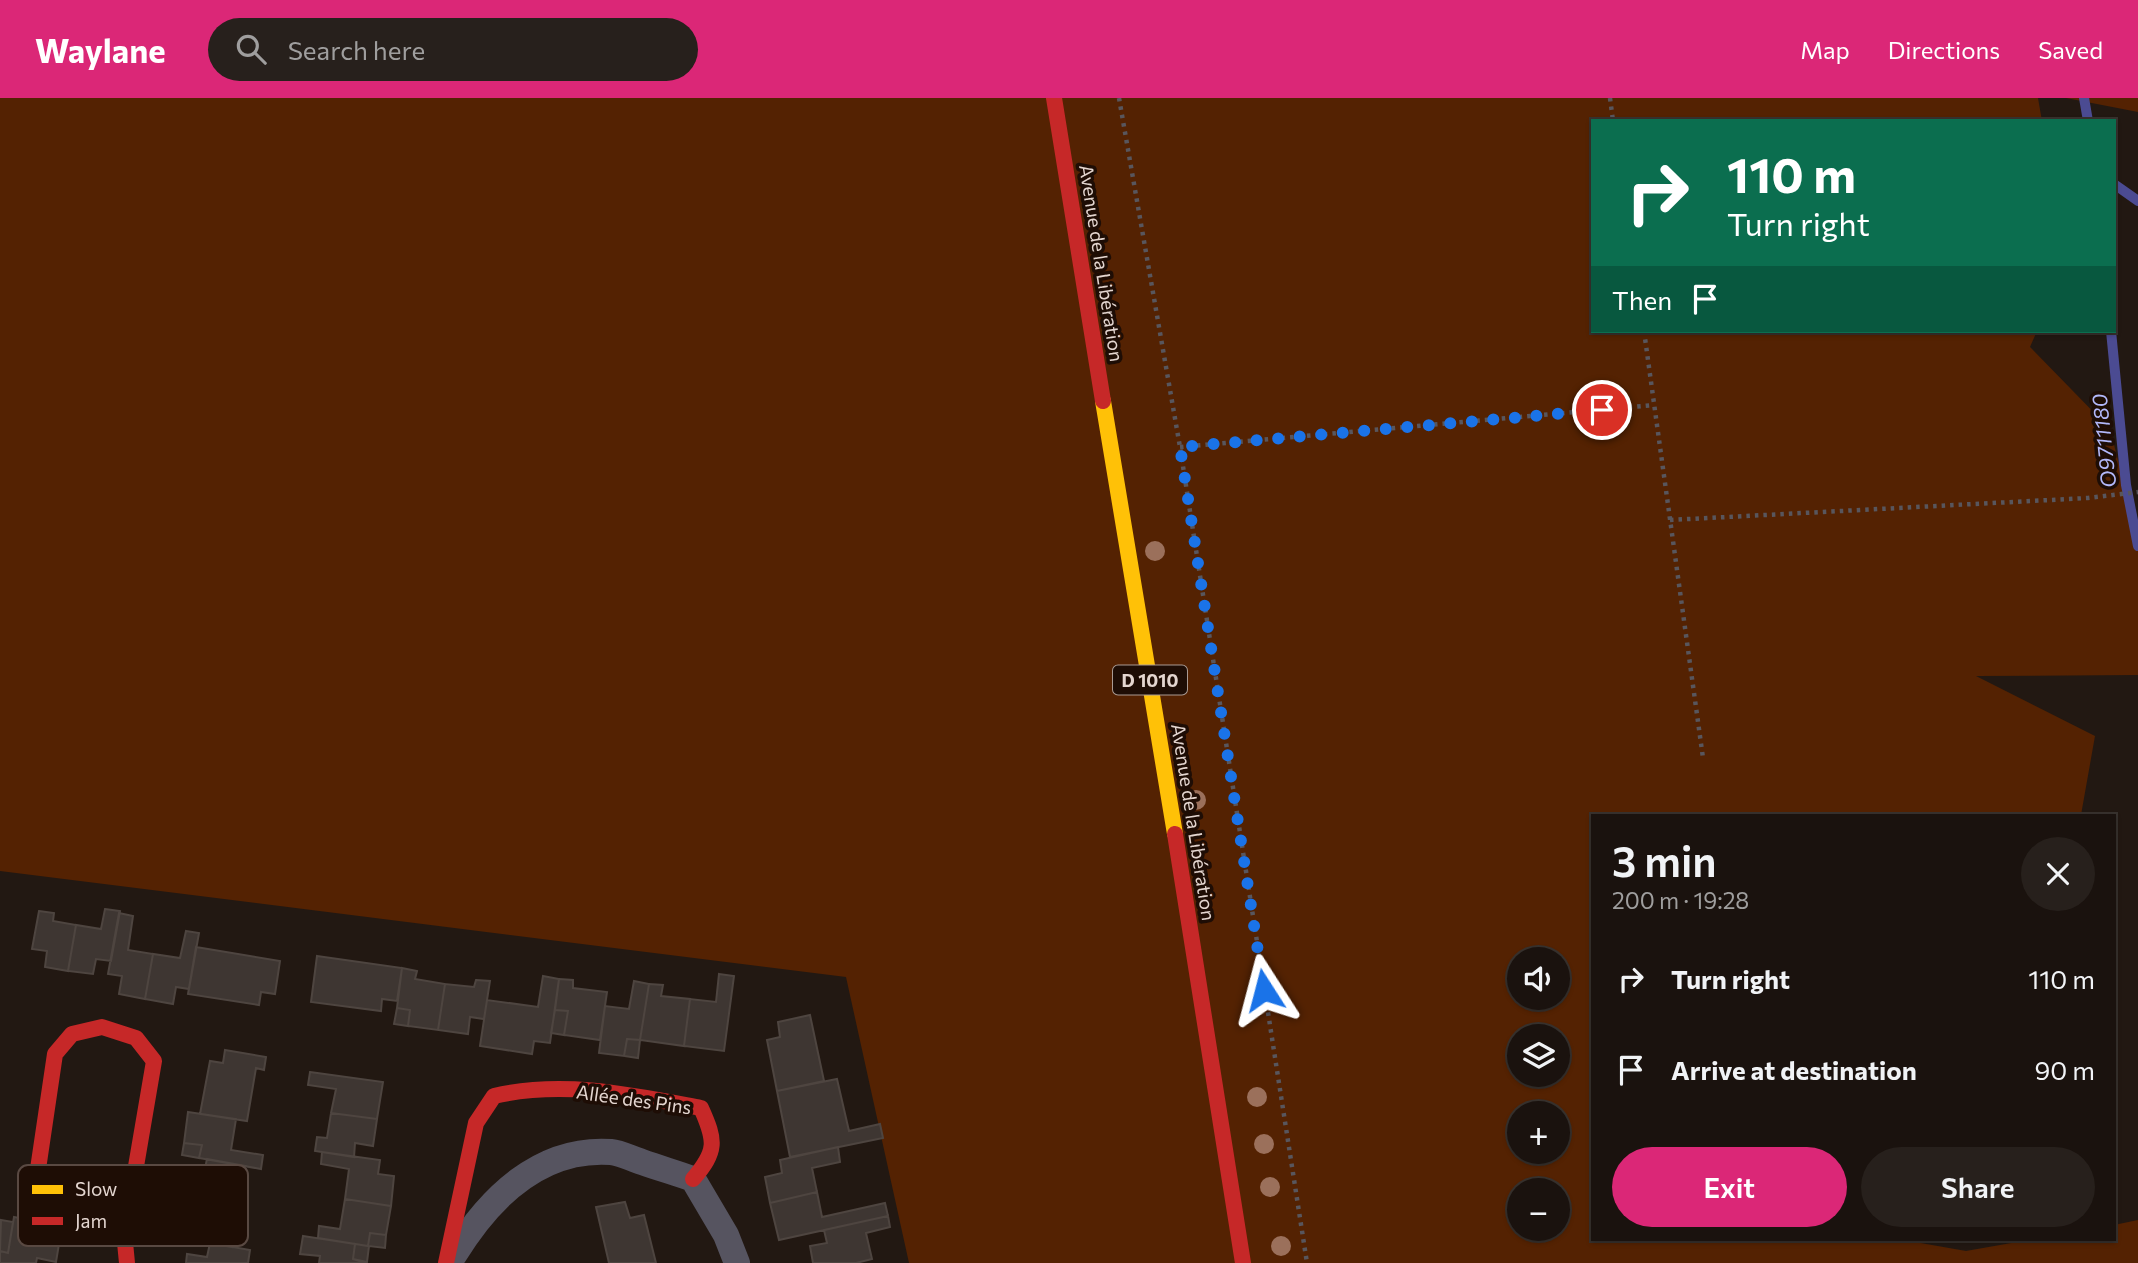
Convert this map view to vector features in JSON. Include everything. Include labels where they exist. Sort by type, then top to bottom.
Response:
[{"type":"main road","name":"Avenue de la Libération","points":[[1054,98],[1213,1060],[1243,1263]]},
{"type":"main road","points":[[39,1165],[55,1054],[72,1034],[102,1027],[136,1038],[154,1061],[137,1165]]},
{"type":"main road","name":"Allée des Pins","points":[[447,1263],[476,1123],[494,1096],[518,1088],[604,1091],[701,1108],[715,1138],[710,1160],[693,1179]]},
{"type":"street","name":"Allée des Pins","points":[[447,1263],[489,1205],[517,1181],[544,1164],[576,1153],[614,1152],[693,1179]]},
{"type":"street","points":[[693,1179],[726,1235],[737,1263]]},
{"type":"path","points":[[1119,98],[1180,447],[1307,1263]]},
{"type":"path","points":[[1610,98],[1613,119]]},
{"type":"path","points":[[1644,333],[1703,758]]},
{"type":"path","points":[[1180,447],[1654,405]]},
{"type":"path","points":[[1670,520],[2074,499],[2138,492]]},
{"type":"shaded area","points":[[0,98],[2038,98],[2042,119],[1591,119],[1591,333],[2036,333],[2030,347],[2110,429],[2138,538],[2138,675],[1976,676],[2095,736],[2081,814],[1591,814],[1591,1241],[1915,1241],[1966,1251],[2023,1241],[2116,1241],[2116,1225],[2138,1220],[2138,1263],[909,1263],[846,977],[0,871]]},
{"type":"shaded area","points":[[2066,98],[2138,98],[2138,112]]},
{"type":"building","points":[[105,909],[120,911],[111,961],[96,959],[93,974],[68,971],[76,925],[101,929]]},
{"type":"building","points":[[39,911],[54,913],[53,921],[76,925],[68,971],[45,967],[47,951],[32,949]]},
{"type":"building","points":[[119,913],[133,916],[128,950],[153,954],[145,999],[119,994],[122,976],[108,974]]},
{"type":"building","points":[[186,931],[199,933],[189,989],[176,987],[173,1004],[145,999],[153,954],[180,958]]},
{"type":"building","points":[[196,947],[280,961],[275,994],[261,992],[259,1005],[188,994]]},
{"type":"building","points":[[317,956],[402,968],[397,1001],[382,999],[381,1011],[311,1002]]},
{"type":"building","points":[[402,968],[417,971],[415,979],[445,984],[438,1030],[408,1026],[410,1010],[397,1008]]},
{"type":"building","points":[[719,974],[734,976],[724,1051],[684,1046],[690,999],[716,1002]]},
{"type":"building","points":[[543,976],[559,979],[550,1043],[534,1041],[532,1054],[480,1046],[487,1000],[538,1007]]},
{"type":"building","points":[[559,979],[573,980],[573,988],[607,992],[600,1040],[564,1035],[568,1011],[555,1010]]},
{"type":"building","points":[[476,980],[490,981],[484,1019],[470,1017],[468,1034],[438,1030],[445,984],[474,987]]},
{"type":"building","points":[[634,981],[649,984],[640,1040],[627,1039],[624,1056],[599,1053],[605,1006],[629,1009]]},
{"type":"building","points":[[649,984],[663,985],[661,996],[690,999],[684,1046],[640,1040]]},
{"type":"building","points":[[397,1008],[410,1010],[408,1026],[394,1024]]},
{"type":"building","points":[[555,1010],[568,1011],[564,1035],[551,1033]]},
{"type":"building","points":[[810,1015],[824,1081],[777,1091],[767,1040],[780,1037],[778,1022]]},
{"type":"building","points":[[627,1039],[640,1040],[638,1058],[624,1056]]},
{"type":"building","points":[[225,1050],[266,1057],[264,1070],[256,1068],[247,1121],[200,1114],[210,1061],[223,1063]]},
{"type":"building","points":[[310,1072],[383,1082],[377,1119],[331,1113],[336,1089],[308,1085]]},
{"type":"building","points":[[837,1079],[849,1131],[880,1124],[883,1138],[790,1157],[777,1091]]},
{"type":"building","points":[[188,1112],[236,1119],[231,1150],[263,1155],[261,1169],[199,1158],[202,1145],[184,1143]]},
{"type":"building","points":[[331,1113],[377,1119],[373,1146],[355,1143],[354,1157],[315,1151],[317,1137],[327,1138]]},
{"type":"building","points":[[184,1143],[202,1145],[199,1158],[182,1155]]},
{"type":"building","points":[[838,1147],[840,1162],[812,1168],[817,1192],[770,1203],[765,1177],[782,1173],[780,1160]]},
{"type":"building","points":[[322,1152],[380,1160],[378,1174],[394,1176],[391,1206],[345,1199],[349,1169],[321,1164]]},
{"type":"building","points":[[207,1159],[240,1165],[206,1165]]},
{"type":"building","points":[[817,1192],[822,1217],[885,1203],[888,1216],[779,1240],[770,1203]]},
{"type":"building","points":[[345,1199],[391,1206],[386,1235],[370,1233],[368,1246],[318,1238],[319,1226],[340,1229]]},
{"type":"building","points":[[625,1202],[630,1218],[644,1215],[656,1263],[609,1263],[596,1207]]},
{"type":"building","points":[[888,1216],[890,1227],[866,1233],[872,1259],[856,1263],[813,1263],[810,1246],[827,1243],[824,1230]]},
{"type":"building","points":[[14,1217],[18,1218],[18,1246],[59,1246],[56,1262],[37,1258],[36,1263],[0,1263],[0,1251],[8,1253]]},
{"type":"building","points":[[1,1220],[13,1222],[8,1253],[0,1251]]},
{"type":"building","points":[[370,1233],[386,1235],[385,1248],[368,1246]]},
{"type":"building","points":[[303,1236],[355,1244],[353,1259],[366,1263],[319,1263],[320,1256],[300,1254]]},
{"type":"building","points":[[355,1244],[369,1246],[367,1262],[353,1259]]},
{"type":"building","points":[[209,1246],[250,1250],[248,1263],[186,1263],[187,1254],[207,1257]]},
{"type":"waterway","name":"O9711180","points":[[2084,98],[2088,119]]},
{"type":"waterway","points":[[2116,185],[2138,201]]},
{"type":"waterway","name":"O9711180","points":[[2111,333],[2126,485],[2138,546]]},
{"type":"traffic: slow","points":[[1103,401],[1175,834]]},
{"type":"traffic: jam","points":[[1054,98],[1103,401]]},
{"type":"traffic: jam","points":[[1175,834],[1243,1263]]},
{"type":"traffic: jam","points":[[39,1165],[55,1054],[72,1034],[102,1027],[136,1038],[154,1061],[136,1165]]},
{"type":"traffic: jam","points":[[446,1263],[476,1123],[494,1096],[520,1091],[572,1089],[624,1094],[701,1108],[712,1145],[706,1161],[693,1179]]},
{"type":"traffic: jam","points":[[125,1246],[127,1263]]},
{"type":"route","points":[[1264,990],[1180,447],[1602,410]]}]
